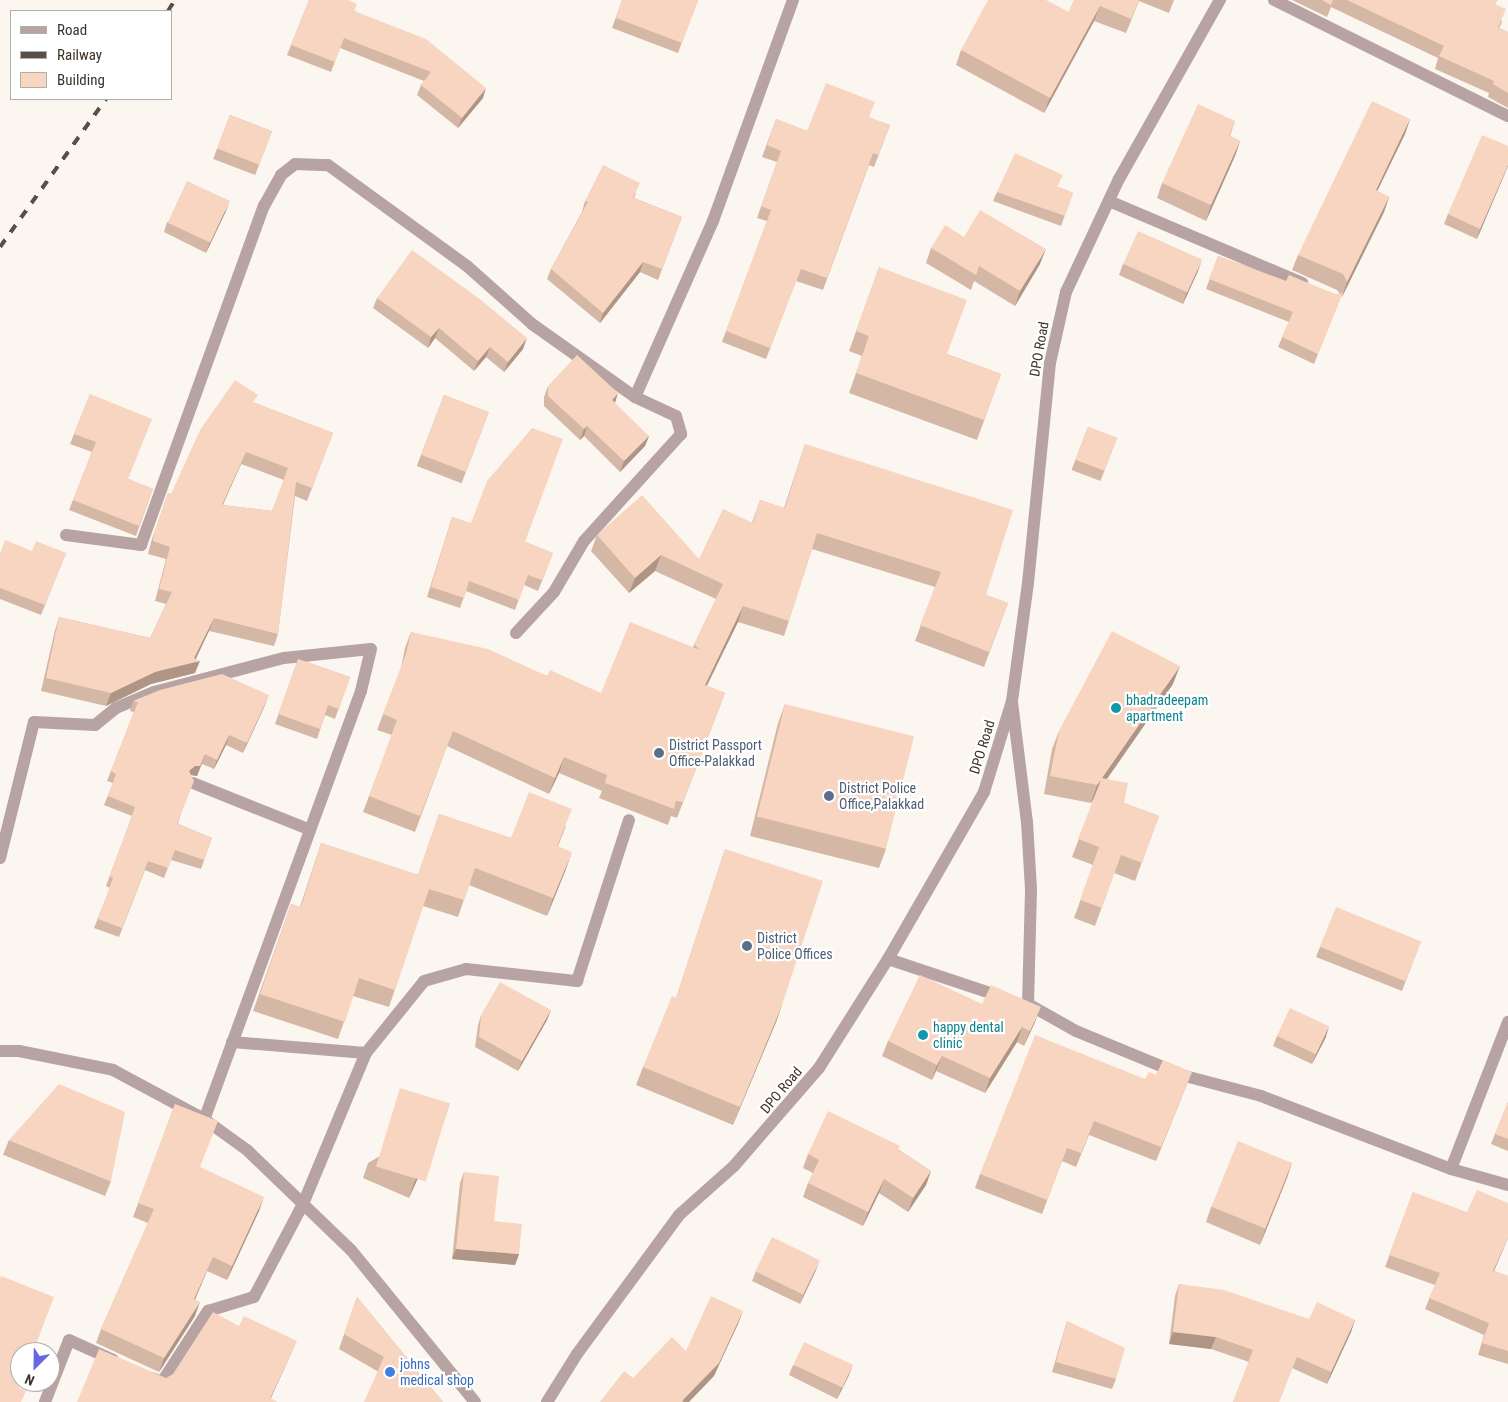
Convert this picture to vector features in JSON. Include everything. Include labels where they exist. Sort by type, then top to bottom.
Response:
[{"type":"street","points":[[635,397],[713,221],[794,0]]},
{"type":"street","name":"DPO Road","points":[[547,1402],[577,1354],[679,1216],[734,1166],[819,1068],[888,959],[984,792],[1012,701],[1028,582],[1050,363],[1066,292],[1109,200],[1220,0]]},
{"type":"street","points":[[1274,0],[1508,116]]},
{"type":"street","points":[[66,534],[141,545],[264,206],[281,175],[295,164],[328,165],[467,266],[532,324],[635,397],[676,416],[681,434],[584,541],[554,592],[516,634]]},
{"type":"street","points":[[1109,200],[1316,290]]},
{"type":"street","points":[[0,858],[34,722],[95,725],[116,708],[154,692],[284,658],[371,649],[360,691],[308,829],[204,1119]]},
{"type":"street","points":[[1012,701],[1027,822],[1031,890],[1028,1004]]},
{"type":"street","points":[[193,783],[308,829]]},
{"type":"street","points":[[45,1402],[69,1340],[162,1382],[208,1311],[254,1298],[303,1204],[366,1053],[424,981],[466,969],[577,981],[629,820]]},
{"type":"street","points":[[888,959],[1028,1004],[1076,1031],[1185,1076],[1262,1096],[1451,1169],[1508,1184]]},
{"type":"street","points":[[1451,1169],[1508,1022]]},
{"type":"street","points":[[232,1042],[366,1053]]},
{"type":"street","points":[[0,1051],[18,1051],[113,1070],[204,1119],[247,1150],[351,1250],[475,1402]]},
{"type":"building","points":[[309,0],[348,0],[357,4],[354,11],[426,39],[486,88],[462,118],[421,85],[431,72],[344,38],[335,62],[291,45]]},
{"type":"building","points":[[622,0],[698,0],[682,43],[616,18]]},
{"type":"building","points":[[988,0],[1046,0],[1069,12],[1074,0],[1139,0],[1131,19],[1100,6],[1050,98],[961,50]]},
{"type":"building","points":[[1322,0],[1333,0],[1331,5]]},
{"type":"building","points":[[1347,0],[1496,0],[1495,4],[1506,9],[1498,28],[1508,32],[1508,93],[1493,84],[1494,81],[1439,56],[1444,46]]},
{"type":"building","points":[[826,83],[875,102],[869,117],[890,125],[878,155],[873,153],[827,278],[801,269],[770,348],[726,331],[771,210],[761,206],[781,151],[767,145],[776,119],[807,131]]},
{"type":"building","points":[[1372,101],[1410,119],[1376,190],[1389,197],[1347,282],[1343,274],[1298,255]]},
{"type":"building","points":[[1198,104],[1235,121],[1229,136],[1240,141],[1211,205],[1162,183]]},
{"type":"building","points":[[230,115],[272,131],[259,165],[217,149]]},
{"type":"building","points":[[1482,135],[1508,146],[1508,165],[1480,229],[1448,214]]},
{"type":"building","points":[[1015,153],[1063,175],[1057,187],[1073,193],[1065,216],[997,192]]},
{"type":"building","points":[[603,165],[640,183],[633,198],[682,217],[662,269],[643,262],[603,313],[551,269],[588,202],[585,201]]},
{"type":"building","points":[[187,181],[230,201],[210,243],[168,223]]},
{"type":"building","points":[[980,210],[1046,249],[1020,291],[979,266],[976,275],[931,248],[945,225],[964,237]]},
{"type":"building","points":[[1138,231],[1202,259],[1187,292],[1123,264]]},
{"type":"building","points":[[412,250],[481,300],[527,338],[508,362],[490,347],[478,361],[439,328],[431,337],[377,298]]},
{"type":"building","points":[[1218,256],[1286,281],[1289,275],[1335,294],[1343,293],[1318,354],[1282,337],[1293,312],[1209,279]]},
{"type":"building","points":[[879,267],[967,300],[947,354],[1001,374],[984,420],[856,373],[869,336],[856,331]]},
{"type":"building","points":[[577,355],[618,393],[612,400],[649,436],[624,461],[587,426],[584,429],[548,396],[548,386]]},
{"type":"building","points":[[235,380],[258,395],[253,402],[333,433],[312,488],[296,482],[278,634],[214,618],[194,658],[200,661],[155,672],[111,693],[46,678],[59,617],[150,638],[172,592],[159,589],[170,547],[153,541],[155,530],[168,493],[171,494],[200,430]],"holes":[[[246,452],[288,468],[272,511],[222,505]]]},
{"type":"building","points":[[90,394],[152,419],[128,479],[153,489],[139,526],[73,500],[96,442],[74,434]]},
{"type":"building","points":[[444,395],[489,412],[466,472],[421,455]]},
{"type":"building","points":[[1088,427],[1117,438],[1104,471],[1075,460]]},
{"type":"building","points":[[532,428],[563,439],[525,542],[553,553],[542,580],[528,575],[519,600],[469,581],[464,598],[431,587],[452,517],[471,523],[487,481]]},
{"type":"building","points":[[805,444],[1013,510],[986,595],[1008,603],[989,652],[920,625],[941,572],[817,533],[789,621],[743,606],[705,685],[725,693],[683,802],[676,801],[674,809],[605,783],[607,775],[564,757],[555,778],[453,731],[420,816],[369,796],[397,720],[383,714],[406,654],[411,632],[488,649],[547,676],[550,670],[601,693],[630,622],[700,650],[694,644],[723,584],[661,555],[635,578],[597,535],[642,495],[699,559],[723,509],[753,523],[760,500],[785,508]]},
{"type":"building","points":[[5,540],[32,551],[36,541],[66,553],[45,605],[0,588],[0,554]]},
{"type":"building","points":[[1112,631],[1180,666],[1102,778],[1128,783],[1124,803],[1159,816],[1142,863],[1121,855],[1102,908],[1080,900],[1099,847],[1078,839],[1101,780],[1097,785],[1050,776],[1059,731]]},
{"type":"building","points":[[298,659],[350,677],[339,709],[328,705],[320,729],[278,714]]},
{"type":"building","points":[[222,674],[269,695],[247,743],[229,735],[217,760],[205,754],[200,766],[195,766],[189,771],[194,781],[177,824],[212,838],[204,860],[175,850],[168,868],[148,861],[122,928],[98,919],[113,878],[110,876],[135,807],[108,796],[116,774],[111,771],[138,702],[133,701],[160,690]]},
{"type":"building","name":"District Police Office,Palakkad","points":[[785,704],[914,736],[886,849],[757,817]]},
{"type":"building","points":[[529,792],[572,809],[557,846],[572,852],[553,898],[475,868],[464,900],[429,889],[395,990],[359,978],[345,1022],[260,994],[291,904],[301,907],[321,843],[418,875],[439,814],[511,838]]},
{"type":"building","points":[[725,849],[823,881],[782,1005],[740,1107],[643,1067],[672,996],[676,998]]},
{"type":"building","points":[[1336,907],[1421,941],[1405,981],[1320,947]]},
{"type":"building","points":[[920,975],[982,1004],[991,985],[1041,1007],[1030,1031],[1022,1027],[990,1078],[942,1056],[937,1065],[888,1041]]},
{"type":"building","points":[[500,982],[551,1010],[522,1061],[479,1037],[481,1015]]},
{"type":"building","points":[[1290,1008],[1329,1026],[1316,1054],[1277,1036]]},
{"type":"building","points":[[1035,1035],[1145,1079],[1149,1072],[1156,1075],[1163,1060],[1192,1072],[1161,1147],[1094,1121],[1081,1153],[1067,1148],[1047,1200],[980,1174]]},
{"type":"building","points":[[59,1084],[125,1112],[111,1181],[9,1140]]},
{"type":"building","points":[[400,1088],[450,1103],[426,1182],[376,1166]]},
{"type":"building","points":[[1508,1102],[1508,1139],[1495,1134]]},
{"type":"building","points":[[175,1104],[218,1121],[200,1167],[264,1197],[232,1266],[213,1257],[194,1299],[200,1302],[164,1358],[101,1329],[154,1209],[138,1203]]},
{"type":"building","points":[[828,1111],[900,1146],[898,1150],[931,1171],[913,1198],[884,1179],[868,1212],[808,1183],[819,1160],[808,1154]]},
{"type":"building","points":[[1238,1141],[1292,1163],[1265,1229],[1211,1207]]},
{"type":"building","points":[[464,1172],[499,1176],[494,1221],[522,1224],[519,1254],[456,1249]]},
{"type":"building","points":[[1477,1190],[1508,1203],[1508,1237],[1493,1271],[1508,1276],[1508,1351],[1482,1343],[1489,1323],[1429,1298],[1440,1273],[1389,1255],[1413,1192],[1467,1212]]},
{"type":"building","points":[[772,1237],[820,1260],[803,1294],[755,1271]]},
{"type":"building","points":[[1,1276],[54,1297],[37,1342],[10,1342],[10,1392],[26,1392],[21,1402],[0,1402]]},
{"type":"building","points":[[1179,1284],[1224,1290],[1309,1319],[1317,1302],[1355,1320],[1331,1372],[1297,1357],[1279,1402],[1233,1402],[1253,1350],[1216,1337],[1173,1332]]},
{"type":"building","points":[[711,1296],[743,1311],[719,1363],[682,1401],[684,1402],[600,1402],[624,1371],[633,1378],[672,1337],[686,1351]]},
{"type":"building","points":[[357,1297],[443,1402],[364,1402],[384,1357],[344,1334]]},
{"type":"building","points":[[213,1312],[239,1326],[244,1316],[297,1341],[270,1398],[278,1402],[77,1402],[99,1349],[166,1378],[173,1374]]},
{"type":"building","points":[[1067,1321],[1125,1348],[1116,1379],[1056,1362]]},
{"type":"building","points":[[804,1342],[853,1365],[842,1387],[793,1365]]},
{"type":"railway","points":[[169,10],[175,0]]},
{"type":"railway","points":[[0,247],[105,100]]},
{"type":"place","name":"bhadradeepam apartment","points":[[1116,708]]},
{"type":"place","name":"District Passport Office-Palakkad","points":[[659,753]]},
{"type":"place","name":"District Police Office,Palakkad","points":[[829,796]]},
{"type":"place","name":"District Police Offices","points":[[747,946]]},
{"type":"place","name":"happy dental clinic","points":[[923,1035]]},
{"type":"place","name":"johns medical shop","points":[[390,1372]]}]
